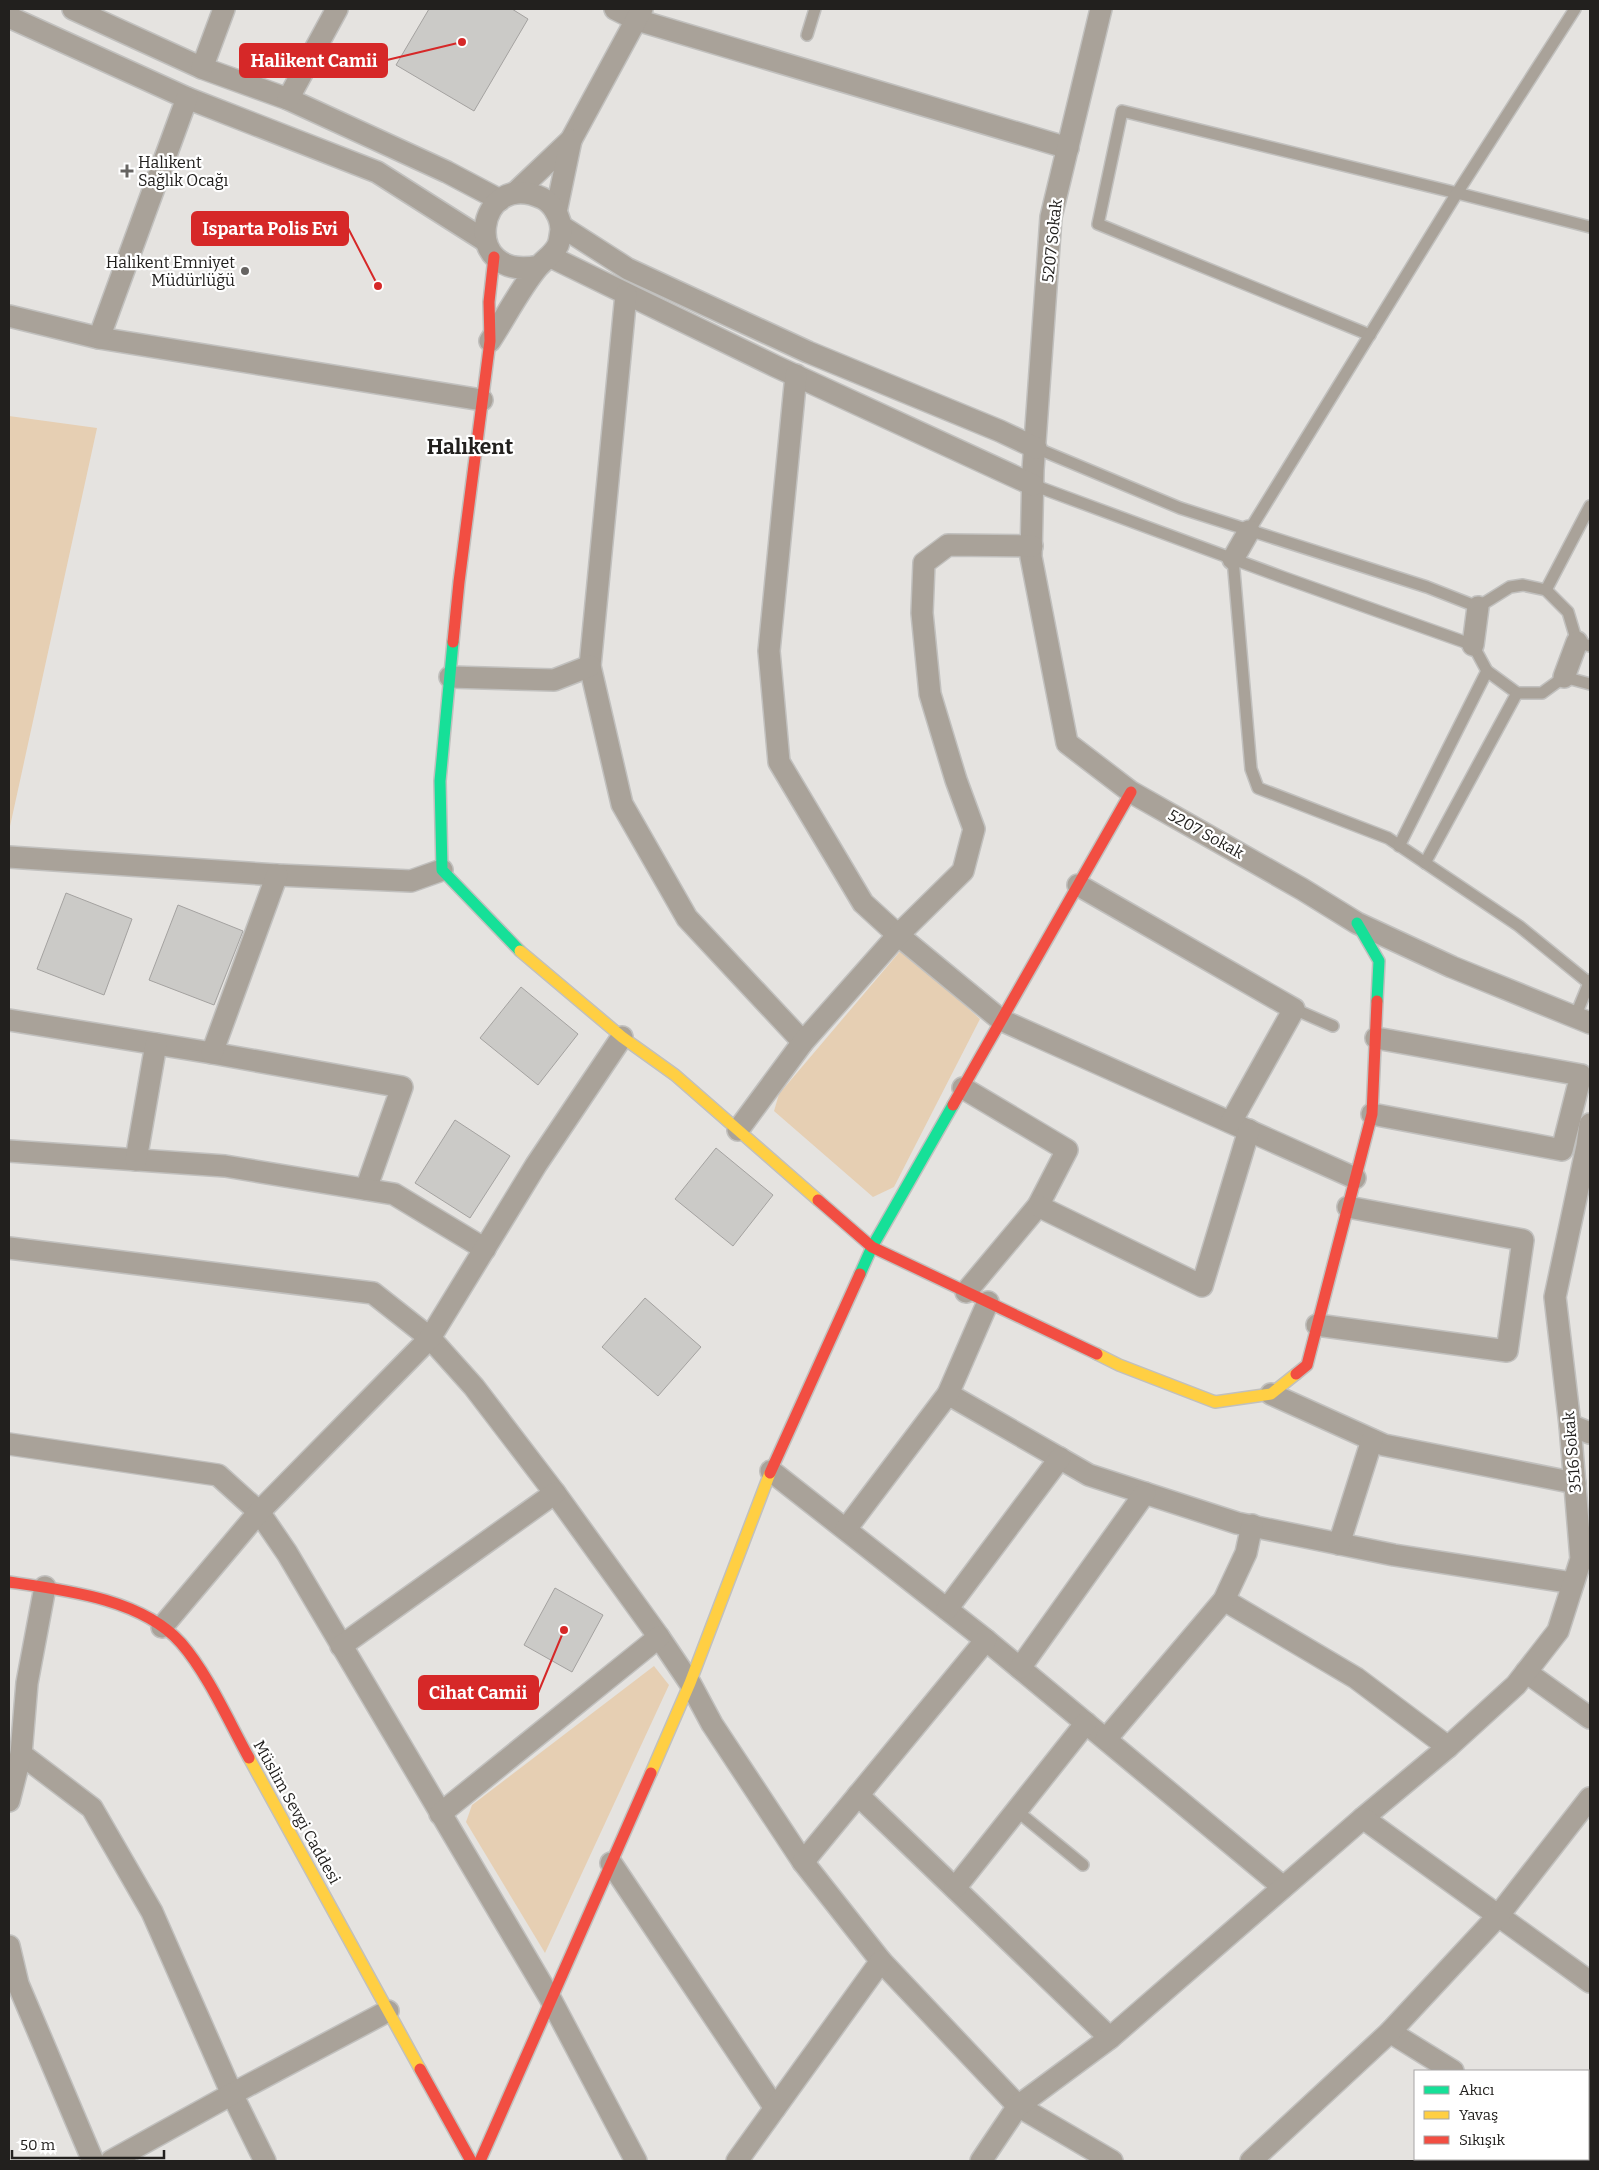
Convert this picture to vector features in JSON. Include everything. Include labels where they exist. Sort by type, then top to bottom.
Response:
[{"type":"street","points":[[74,9],[202,68],[288,99],[447,172],[507,196],[531,193],[545,200],[558,219],[637,273],[808,352],[1000,431],[1036,448]]},
{"type":"street","points":[[202,68],[224,9]]},
{"type":"street","points":[[288,99],[337,9]]},
{"type":"street","points":[[615,9],[640,15],[1068,148]]},
{"type":"street","name":"5207 Sokak","points":[[1101,9],[1051,218],[1033,484],[1031,557],[1067,744],[1131,792],[1302,889],[1357,923],[1452,967],[1583,1020]]},
{"type":"street","points":[[490,341],[559,243],[558,219],[571,140],[640,15]]},
{"type":"street","points":[[9,17],[187,98],[376,172],[489,248],[507,266],[523,270],[545,261],[626,294],[1033,484]]},
{"type":"street","points":[[99,338],[187,98]]},
{"type":"street","points":[[571,140],[490,212],[484,227],[489,248],[488,302],[490,341],[459,577],[440,781],[442,870],[510,943],[622,1037],[675,1075],[872,1247],[1119,1365],[1215,1402],[1271,1394],[1306,1365],[1372,1114],[1379,961],[1357,923]]},
{"type":"street","points":[[626,294],[590,666],[622,804],[688,918],[804,1042]]},
{"type":"street","points":[[9,316],[99,338],[482,400]]},
{"type":"street","points":[[796,375],[769,651],[779,762],[863,902],[898,935],[1001,1020],[1355,1178]]},
{"type":"street","points":[[1232,559],[1249,532]]},
{"type":"street","points":[[738,1130],[804,1042],[898,935],[963,871],[974,829],[956,780],[930,694],[922,612],[924,563],[948,545],[1032,546]]},
{"type":"street","points":[[1473,645],[1478,607]]},
{"type":"street","points":[[1564,676],[1584,644]]},
{"type":"street","points":[[450,677],[554,680],[590,666]]},
{"type":"street","points":[[480,2161],[690,1683],[772,1471],[872,1247],[1131,792]]},
{"type":"street","points":[[9,857],[277,875],[411,881],[442,870]]},
{"type":"street","points":[[212,1053],[277,875]]},
{"type":"street","points":[[1038,1206],[1202,1286],[1240,1126],[1294,1009],[1078,885]]},
{"type":"street","points":[[9,1020],[402,1086],[366,1190]]},
{"type":"street","points":[[162,1627],[259,1512],[430,1338],[536,1165],[622,1037]]},
{"type":"street","points":[[1372,1114],[1562,1150],[1581,1075],[1376,1038]]},
{"type":"street","points":[[136,1160],[156,1044]]},
{"type":"street","points":[[963,1088],[1067,1150],[1038,1206],[966,1292]]},
{"type":"street","name":"3516 Sokak","points":[[981,2161],[1018,2106],[1110,2038],[1363,1818],[1448,1747],[1516,1685],[1558,1631],[1581,1559],[1570,1425],[1555,1297],[1590,1124]]},
{"type":"street","points":[[9,1151],[225,1166],[394,1194],[485,1249]]},
{"type":"street","points":[[1317,1325],[1507,1351],[1523,1240],[1348,1207]]},
{"type":"street","points":[[9,1248],[373,1293],[430,1338],[474,1387],[659,1637],[690,1683],[712,1724],[803,1862],[881,1961],[1018,2106],[1112,2161]]},
{"type":"street","points":[[846,1529],[948,1394],[988,1302]]},
{"type":"street","points":[[948,1394],[1089,1476],[1237,1523],[1394,1555],[1573,1583]]},
{"type":"street","points":[[1271,1394],[1384,1445],[1575,1483]]},
{"type":"street","points":[[1570,1425],[1590,1433]]},
{"type":"street","points":[[1339,1544],[1372,1440]]},
{"type":"street","points":[[9,1444],[218,1475],[259,1512],[287,1553],[550,1998],[636,2161]]},
{"type":"street","points":[[947,1609],[1060,1458]]},
{"type":"street","points":[[772,1471],[986,1640],[1283,1887]]},
{"type":"street","points":[[341,1646],[554,1493]]},
{"type":"street","points":[[1020,1668],[1145,1493]]},
{"type":"street","points":[[1106,1739],[1224,1600],[1246,1553],[1252,1525]]},
{"type":"street","name":"Müslim Sevgi Caddesi","points":[[9,1582],[45,1587],[121,1606],[162,1627],[184,1646],[197,1664],[471,2161]]},
{"type":"street","points":[[9,1801],[21,1754],[27,1683],[45,1587]]},
{"type":"street","points":[[1224,1600],[1356,1678],[1448,1747]]},
{"type":"street","points":[[440,1814],[659,1637]]},
{"type":"street","points":[[803,1862],[986,1640]]},
{"type":"street","points":[[1526,1672],[1590,1718]]},
{"type":"street","points":[[955,1888],[1086,1723]]},
{"type":"street","points":[[21,1754],[92,1808],[152,1912],[232,2094],[265,2161]]},
{"type":"street","points":[[858,1796],[1110,2038]]},
{"type":"street","points":[[1251,2161],[1390,2032],[1498,1916],[1590,1798]]},
{"type":"street","points":[[1363,1818],[1590,1982]]},
{"type":"street","points":[[610,1863],[775,2108]]},
{"type":"street","points":[[9,1946],[18,1984],[93,2161]]},
{"type":"street","points":[[737,2161],[881,1961]]},
{"type":"street","points":[[112,2161],[232,2094],[388,2011]]},
{"type":"street","points":[[1390,2032],[1451,2070]]},
{"type":"lane","points":[[808,35],[815,9]]},
{"type":"lane","points":[[1249,532],[1457,193],[1575,9]]},
{"type":"lane","points":[[1370,335],[1098,224],[1122,111],[1590,227]]},
{"type":"lane","points":[[1036,448],[1180,508],[1249,532],[1427,587],[1478,607],[1510,587],[1524,585],[1546,590],[1568,612],[1584,644]]},
{"type":"lane","points":[[1033,484],[1232,559],[1473,645],[1487,671],[1517,693],[1542,693],[1564,676],[1590,684]]},
{"type":"lane","points":[[1546,590],[1590,506]]},
{"type":"lane","points":[[1232,559],[1251,769],[1258,788],[1388,838],[1519,926],[1589,982],[1583,1020]]},
{"type":"lane","points":[[1399,846],[1487,671]]},
{"type":"lane","points":[[1425,863],[1517,693]]},
{"type":"lane","points":[[1294,1009],[1333,1026]]},
{"type":"lane","points":[[1016,1811],[1083,1865]]},
{"type":"shaded area","points":[[9,416],[97,428],[9,831]]},
{"type":"shaded area","points":[[902,949],[980,1019],[894,1187],[873,1197],[774,1111],[779,1094]]},
{"type":"shaded area","points":[[654,1666],[669,1685],[545,1953],[466,1822],[472,1805]]},
{"type":"building","points":[[429,9],[512,9],[528,19],[474,111],[396,65]]},
{"type":"building","points":[[66,893],[132,919],[104,995],[37,969]]},
{"type":"building","points":[[178,905],[243,931],[214,1005],[149,980]]},
{"type":"building","points":[[521,987],[578,1034],[538,1085],[480,1038]]},
{"type":"building","points":[[455,1120],[510,1156],[470,1218],[415,1183]]},
{"type":"building","points":[[716,1148],[773,1195],[733,1246],[675,1199]]},
{"type":"building","points":[[645,1298],[701,1347],[658,1396],[602,1347]]},
{"type":"building","points":[[555,1588],[603,1615],[572,1672],[524,1645]]},
{"type":"traffic: fast","points":[[453,642],[440,781],[442,870],[520,951]]},
{"type":"traffic: fast","points":[[1357,923],[1379,961],[1377,1001]]},
{"type":"traffic: fast","points":[[860,1274],[872,1247],[953,1105]]},
{"type":"traffic: slow","points":[[520,951],[622,1037],[675,1075],[818,1200]]},
{"type":"traffic: slow","points":[[1097,1354],[1119,1365],[1215,1402],[1271,1394],[1296,1374]]},
{"type":"traffic: slow","points":[[651,1773],[690,1683],[770,1473]]},
{"type":"traffic: slow","points":[[249,1758],[420,2069]]},
{"type":"traffic: jam","points":[[453,642],[490,341],[489,302],[494,257]]},
{"type":"traffic: jam","points":[[953,1105],[1131,792]]},
{"type":"traffic: jam","points":[[1296,1374],[1307,1365],[1372,1114],[1377,1001]]},
{"type":"traffic: jam","points":[[818,1200],[872,1247],[1097,1354]]},
{"type":"traffic: jam","points":[[770,1473],[860,1274]]},
{"type":"traffic: jam","points":[[9,1582],[78,1593],[101,1599],[124,1606],[146,1616],[165,1628],[191,1655],[218,1699],[249,1758]]},
{"type":"traffic: jam","points":[[480,2161],[651,1773]]},
{"type":"traffic: jam","points":[[420,2069],[471,2161]]},
{"type":"place","name":"Halikent Camii","points":[[462,42]]},
{"type":"place","name":"Halıkent Sağlık Ocağı","points":[[127,171]]},
{"type":"place","name":"Halıkent Emniyet Müdürlüğü","points":[[245,271]]},
{"type":"place","name":"Isparta Polis Evi","points":[[378,286]]},
{"type":"place","name":"Cihat Camii","points":[[564,1630]]},
{"type":"district","name":"Halıkent","points":[[470,447]]}]
